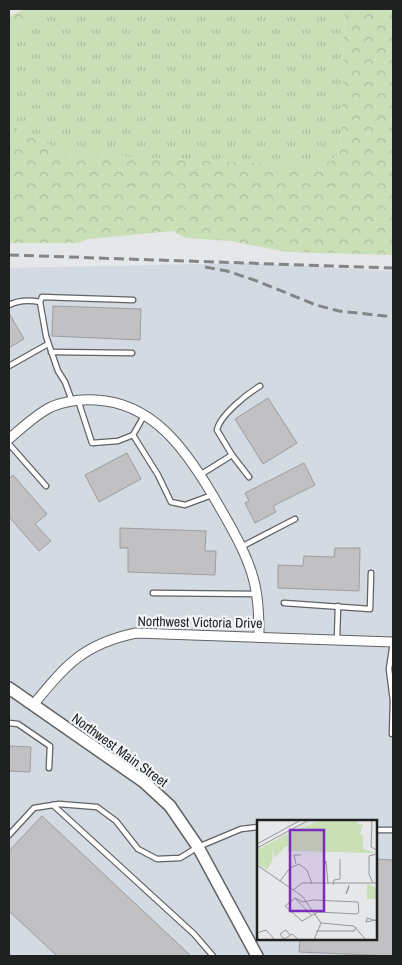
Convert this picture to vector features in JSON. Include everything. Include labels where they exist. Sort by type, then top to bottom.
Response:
[{"type":"street","points":[[9,439],[39,414],[50,408],[75,401],[93,399],[129,406],[145,414],[163,427],[177,442],[200,474],[246,560],[256,594],[259,636]]},
{"type":"street","name":"Northwest Victoria Drive","points":[[32,705],[74,658],[98,645],[126,635],[149,632],[393,642]]},
{"type":"street","name":"Northwest Main Street","points":[[9,688],[144,782],[170,806],[198,847],[257,956]]},
{"type":"lane","points":[[133,300],[46,296],[42,297],[40,302],[48,344],[58,370],[75,401],[92,444],[118,441],[133,435],[145,414]]},
{"type":"lane","points":[[9,305],[24,301],[40,302]]},
{"type":"lane","points":[[9,366],[48,344]]},
{"type":"lane","points":[[51,352],[132,353]]},
{"type":"lane","points":[[249,477],[232,455],[217,430],[222,419],[260,386]]},
{"type":"lane","points":[[133,435],[158,475],[171,502],[185,506],[212,495]]},
{"type":"lane","points":[[9,444],[46,486]]},
{"type":"lane","points":[[200,474],[232,455]]},
{"type":"lane","points":[[240,548],[295,519]]},
{"type":"lane","points":[[284,603],[370,609],[371,573]]},
{"type":"lane","points":[[153,592],[256,594]]},
{"type":"lane","points":[[337,640],[338,606]]},
{"type":"lane","points":[[392,734],[393,701],[389,670],[393,642]]},
{"type":"lane","points":[[9,723],[18,724],[50,746],[49,768]]},
{"type":"lane","points":[[9,835],[34,808],[59,804],[97,807],[116,821],[138,848],[157,859],[180,858],[198,847],[241,829],[257,827]]},
{"type":"lane","points":[[53,805],[194,934],[213,956]]},
{"type":"lane","points":[[377,830],[393,830]]},
{"type":"shaded area","points":[[249,263],[393,271],[393,956],[9,956],[9,268]]},
{"type":"green space","points":[[24,9],[46,9],[9,28],[9,17]]},
{"type":"green space","points":[[46,9],[345,9],[340,152],[331,161],[316,166],[67,154],[9,124],[9,28]]},
{"type":"green space","points":[[345,9],[393,9],[393,255],[287,252],[231,241],[186,238],[173,231],[88,239],[78,243],[9,243],[9,124],[67,154],[316,166],[331,161],[340,152]]},
{"type":"building","points":[[53,306],[141,309],[140,340],[52,336]]},
{"type":"building","points":[[9,313],[24,339],[9,348]]},
{"type":"building","points":[[268,398],[297,443],[263,464],[235,419]]},
{"type":"building","points":[[127,453],[141,479],[99,502],[85,475]]},
{"type":"building","points":[[304,463],[315,485],[273,506],[276,512],[255,523],[245,503],[249,501],[245,493]]},
{"type":"building","points":[[13,475],[47,514],[35,524],[51,541],[39,551],[9,517],[9,479]]},
{"type":"building","points":[[120,528],[206,531],[205,551],[216,551],[215,575],[128,572],[128,548],[120,548]]},
{"type":"building","points":[[335,548],[360,548],[359,591],[278,588],[278,565],[303,566],[304,556],[334,557]]},
{"type":"building","points":[[9,746],[31,747],[30,772],[9,771]]},
{"type":"building","points":[[42,816],[191,956],[57,956],[9,911],[9,851]]},
{"type":"building","points":[[377,859],[393,860],[393,956],[299,952],[300,940],[377,940]]},
{"type":"railway","points":[[9,255],[393,268]]},
{"type":"railway","points":[[205,267],[227,271],[257,281],[316,305],[339,311],[393,317]]}]
